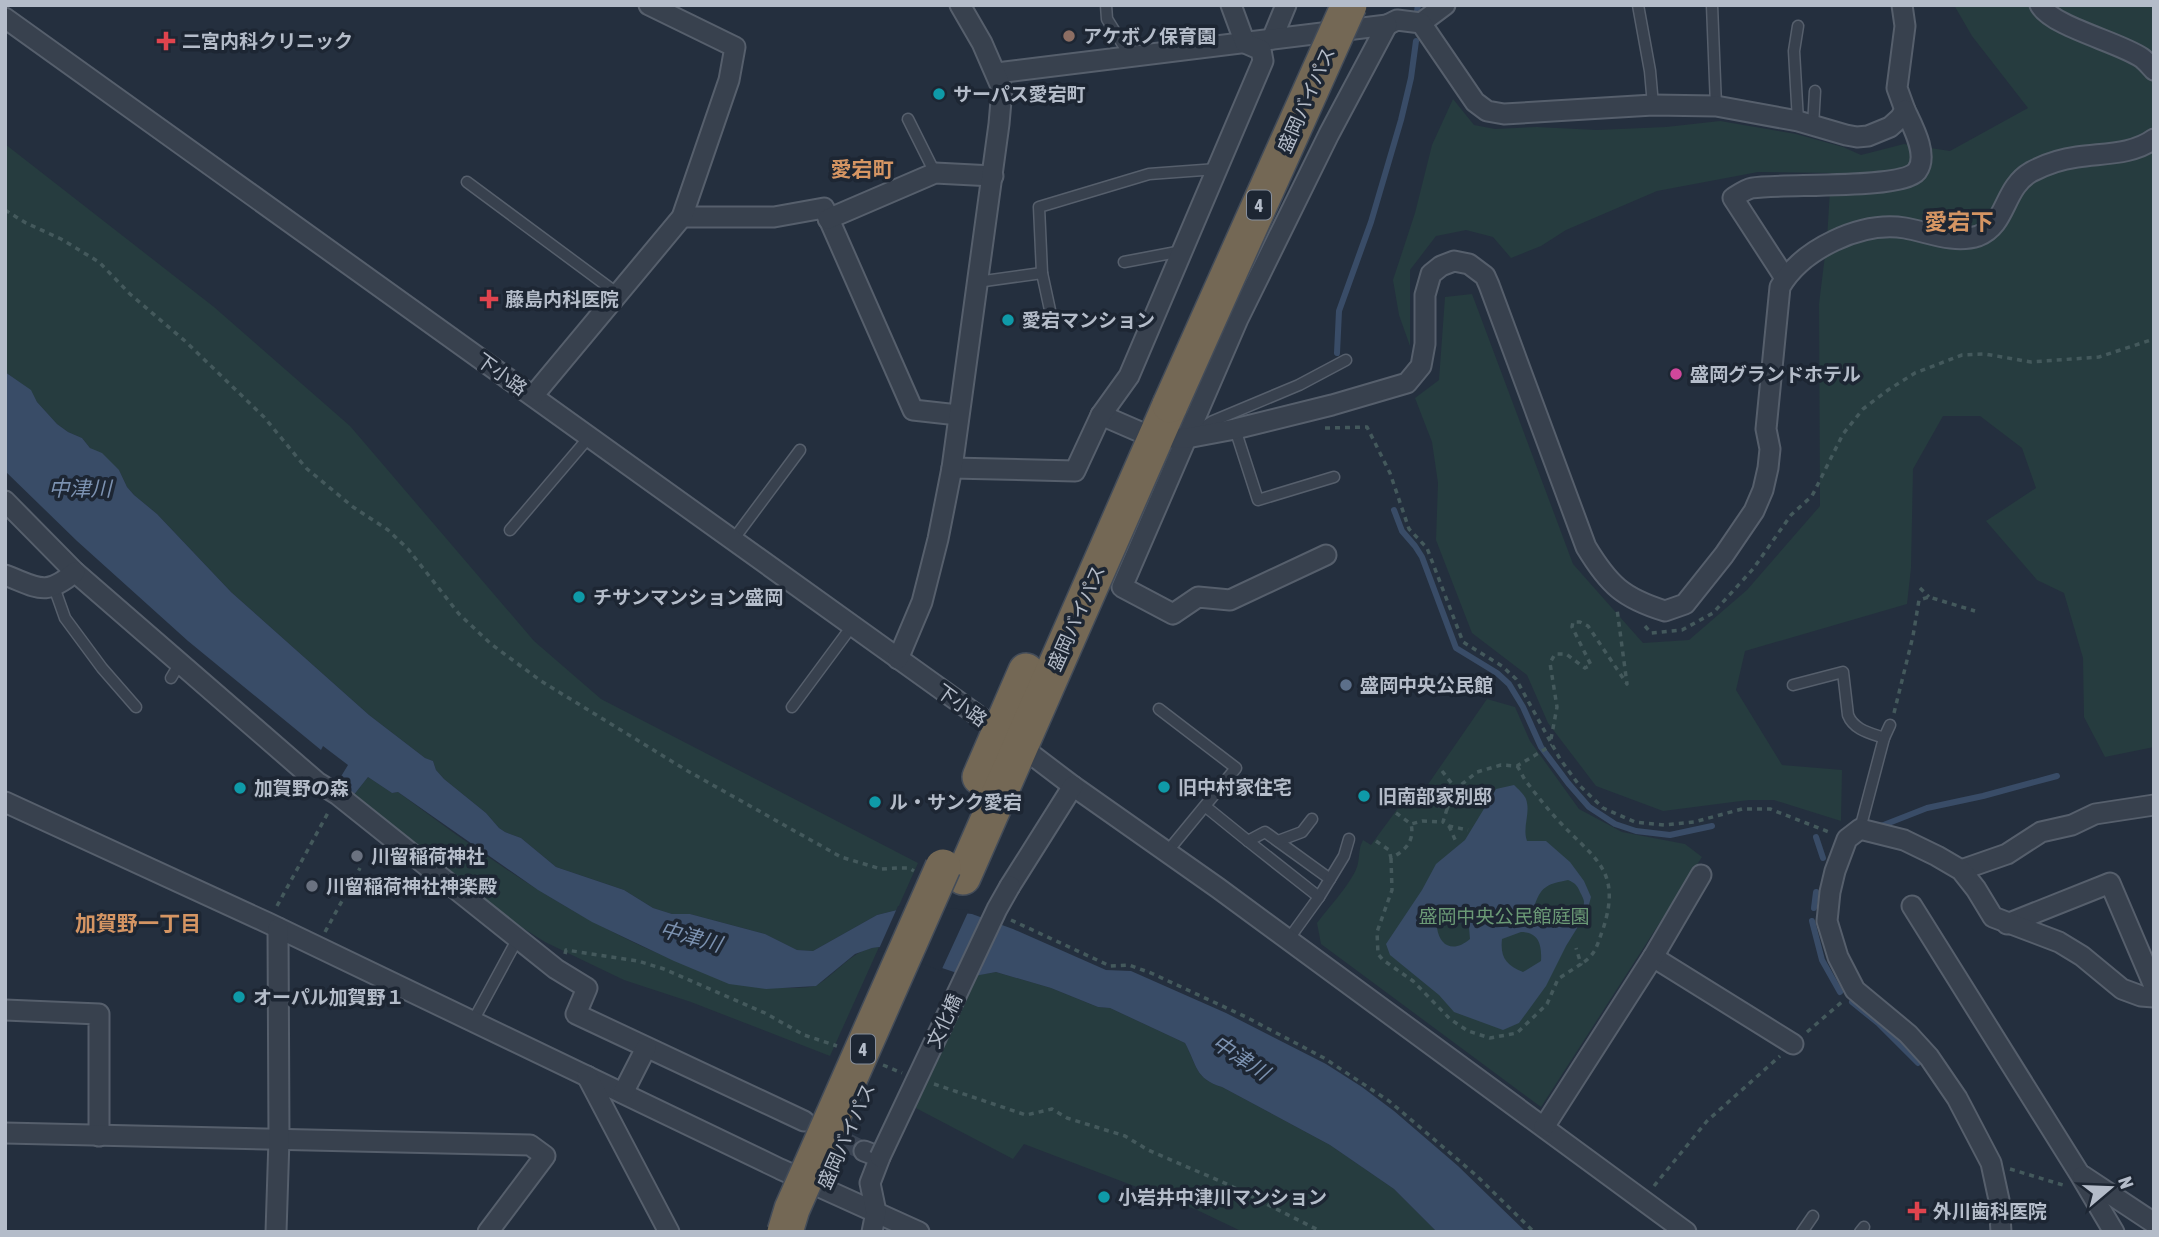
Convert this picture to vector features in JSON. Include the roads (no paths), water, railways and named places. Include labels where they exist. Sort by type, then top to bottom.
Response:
[{"type":"highway","name":"盛岡バイパス","points":[[785,1232],[792,1209],[942,873],[1159,435],[1161,401],[1325,5]]},
{"type":"highway","name":"盛岡バイパス","points":[[1161,401],[1349,5]]},
{"type":"highway","name":"盛岡バイパス","points":[[806,1232],[942,873]]},
{"type":"street","points":[[533,396],[682,217],[729,80],[735,47],[649,5]]},
{"type":"street","points":[[898,659],[922,602],[952,468],[993,176],[1002,89],[997,74],[960,5]]},
{"type":"street","points":[[952,468],[1075,471],[1101,415],[1129,376],[1263,61],[1261,50],[1245,43],[1231,5]]},
{"type":"street","points":[[1272,40],[1286,5]]},
{"type":"street","points":[[1326,555],[1230,600],[1198,597],[1173,614],[1122,587],[1159,435],[1238,319],[1395,5]]},
{"type":"street","points":[[997,74],[1387,25],[1397,20],[1421,23],[1445,5]]},
{"type":"street","points":[[1785,278],[1733,198],[1749,188],[1870,183],[1907,178],[1917,171],[1921,158],[1919,140],[1897,88],[1905,26],[1902,5]]},
{"type":"street","points":[[2040,5],[2055,19],[2143,58],[2154,70]]},
{"type":"street","name":"下小路","points":[[5,18],[1167,852],[1686,1232]]},
{"type":"street","points":[[1421,23],[1469,94],[1481,108],[1495,114],[1653,105],[1716,106],[1805,123],[1846,135],[1868,136],[1891,127],[1905,110]]},
{"type":"street","points":[[1101,415],[1159,435],[1235,429],[1407,383],[1421,366],[1425,295],[1431,274],[1454,261],[1469,264],[1485,276],[1489,285],[1586,547],[1598,567],[1626,596],[1665,611],[1685,604],[1737,537],[1763,491],[1770,450],[1766,429],[1780,287],[1785,278],[1818,249],[1865,229],[1889,226],[1948,238],[1978,236],[1995,226],[2009,194],[2017,183],[2030,173],[2074,157],[2133,150],[2154,139]]},
{"type":"street","points":[[828,219],[935,173],[993,176]]},
{"type":"street","points":[[682,217],[774,217],[824,208],[913,410],[958,415]]},
{"type":"street","points":[[5,501],[175,670],[317,782],[338,795],[556,970],[587,988],[576,1014],[804,1121]]},
{"type":"street","points":[[5,575],[43,589],[58,586],[75,572]]},
{"type":"street","name":"文化橋","points":[[872,1232],[876,1212],[870,1183],[872,1154],[1010,886],[1073,786]]},
{"type":"street","points":[[5,802],[273,925],[780,1169],[919,1232]]},
{"type":"street","points":[[1961,870],[2007,854],[2041,832],[2072,825],[2095,814],[2154,805]]},
{"type":"street","points":[[2001,1232],[1999,1200],[1992,1163],[1957,1098],[1929,1057],[1908,1034],[1855,990],[1838,957],[1827,921],[1830,892],[1835,871],[1854,834],[1904,840],[1937,856],[1961,870],[1993,917],[2059,942],[2082,956],[2122,989],[2141,996],[2154,997]]},
{"type":"street","points":[[1544,1127],[1653,957],[1701,875]]},
{"type":"street","points":[[2007,924],[2110,883],[2154,986]]},
{"type":"street","points":[[1912,906],[2080,1173],[2114,1232]]},
{"type":"street","points":[[273,925],[279,1139],[276,1232]]},
{"type":"street","points":[[1653,957],[1793,1044]]},
{"type":"street","points":[[5,1010],[99,1014],[99,1136]]},
{"type":"street","points":[[623,1093],[646,1048]]},
{"type":"street","points":[[587,1076],[669,1232]]},
{"type":"street","points":[[5,1133],[530,1145],[545,1156],[488,1232]]},
{"type":"street","points":[[2080,1173],[2154,1223]]},
{"type":"lane","points":[[1106,5],[1107,19],[1130,57]]},
{"type":"lane","points":[[1638,5],[1653,105]]},
{"type":"lane","points":[[1712,5],[1716,106]]},
{"type":"lane","points":[[1798,26],[1794,51],[1805,123]]},
{"type":"lane","points":[[1805,123],[1815,91]]},
{"type":"lane","points":[[908,119],[935,173]]},
{"type":"lane","points":[[1054,324],[1042,273],[1039,207],[1149,174],[1217,169]]},
{"type":"lane","points":[[467,182],[618,294]]},
{"type":"lane","points":[[1124,261],[1182,251]]},
{"type":"lane","points":[[977,282],[1042,273]]},
{"type":"lane","points":[[1159,435],[1213,421],[1300,385],[1346,360]]},
{"type":"lane","points":[[1235,429],[1258,500],[1334,477]]},
{"type":"lane","points":[[510,530],[590,436]]},
{"type":"lane","points":[[733,540],[800,450]]},
{"type":"lane","points":[[54,587],[65,618],[102,668],[136,707]]},
{"type":"lane","points":[[792,707],[852,626]]},
{"type":"lane","points":[[1793,685],[1843,672],[1847,715],[1850,721],[1858,728],[1884,738]]},
{"type":"lane","points":[[1159,709],[1236,768],[1167,852]]},
{"type":"lane","points":[[1854,834],[1890,724]]},
{"type":"lane","points":[[1206,807],[1319,897]]},
{"type":"lane","points":[[1278,841],[1302,832],[1312,819]]},
{"type":"lane","points":[[1248,841],[1265,832],[1330,879]]},
{"type":"lane","points":[[1288,940],[1344,856],[1349,839]]},
{"type":"lane","points":[[474,1021],[518,939]]},
{"type":"lane","points":[[1802,1232],[1813,1216]]},
{"type":"water","name":"中津川","points":[[5,372],[31,390],[37,402],[57,424],[82,438],[90,448],[102,453],[119,470],[134,495],[157,514],[231,592],[369,715],[425,758],[433,761],[436,770],[444,779],[486,813],[499,828],[521,838],[556,867],[624,890],[653,908],[672,914],[690,914],[765,934],[797,950],[813,951],[877,915],[897,910],[936,910],[972,914],[1106,970],[1131,971],[1226,1013],[1326,1064],[1362,1087],[1458,1166],[1526,1232],[1437,1232],[1394,1189],[1330,1145],[1207,1080],[1198,1070],[1185,1043],[1110,1008],[1098,1007],[1051,988],[996,972],[969,977],[879,947],[855,954],[816,986],[766,989],[729,984],[592,922],[538,890],[398,792],[392,793],[368,777],[353,796],[337,783],[348,765],[323,746],[321,750],[188,641],[77,541],[5,471]]},
{"type":"water","points":[[1514,785],[1522,793],[1527,804],[1527,841],[1546,841],[1570,862],[1584,881],[1591,897],[1587,912],[1546,986],[1519,1023],[1503,1030],[1454,1012],[1439,995],[1390,955],[1386,944],[1436,864],[1465,840],[1496,789]],"holes":[[[1568,880],[1576,884],[1584,901],[1583,908],[1568,920],[1547,922],[1542,919],[1535,904],[1540,893],[1551,884]],[[1453,919],[1469,927],[1470,939],[1459,946],[1445,944],[1437,928]],[[1521,932],[1532,934],[1540,945],[1541,961],[1523,972],[1517,969],[1503,956],[1502,939]]]},
{"type":"waterway","points":[[1417,11],[1418,5]]},
{"type":"waterway","points":[[1337,353],[1339,311],[1371,222],[1401,120],[1416,41]]},
{"type":"waterway","points":[[1394,510],[1402,531],[1422,557],[1456,648],[1497,673],[1509,684],[1541,747],[1589,807],[1615,824],[1636,831],[1670,835],[1712,826]]},
{"type":"waterway","points":[[1881,826],[1927,808],[2057,776]]},
{"type":"waterway","points":[[1816,837],[1823,858]]},
{"type":"waterway","points":[[1814,908],[1816,892]]},
{"type":"waterway","points":[[1812,921],[1822,960],[1840,992]]},
{"type":"waterway","points":[[1852,1002],[1878,1023],[1918,1063]]},
{"type":"tunnel","points":[[818,1128],[864,1151]]},
{"type":"place","name":"アケボノ保育園","points":[[1069,36]]},
{"type":"place","name":"二宮内科クリニック","points":[[166,41]]},
{"type":"place","name":"サーパス愛宕町","points":[[939,94]]},
{"type":"place","name":"藤島内科医院","points":[[489,299]]},
{"type":"place","name":"愛宕マンション","points":[[1008,320]]},
{"type":"place","name":"盛岡グランドホテル","points":[[1676,374]]},
{"type":"place","name":"チサンマンション盛岡","points":[[579,597]]},
{"type":"place","name":"盛岡中央公民館","points":[[1346,685]]},
{"type":"place","name":"旧中村家住宅","points":[[1164,787]]},
{"type":"place","name":"加賀野の森","points":[[240,788]]},
{"type":"place","name":"旧南部家別邸","points":[[1364,796]]},
{"type":"place","name":"ル・サンク愛宕","points":[[875,802]]},
{"type":"place","name":"川留稲荷神社","points":[[357,856]]},
{"type":"place","name":"川留稲荷神社神楽殿","points":[[312,886]]},
{"type":"place","name":"オーパル加賀野１","points":[[239,997]]},
{"type":"place","name":"小岩井中津川マンション","points":[[1104,1197]]},
{"type":"place","name":"外川歯科医院","points":[[1917,1211]]},
{"type":"district","name":"愛宕町","points":[[862,169]]},
{"type":"district","name":"愛宕下","points":[[1959,222]]},
{"type":"district","name":"加賀野一丁目","points":[[138,923]]},
{"type":"park label","name":"盛岡中央公民館庭園","points":[[1504,916]]}]
